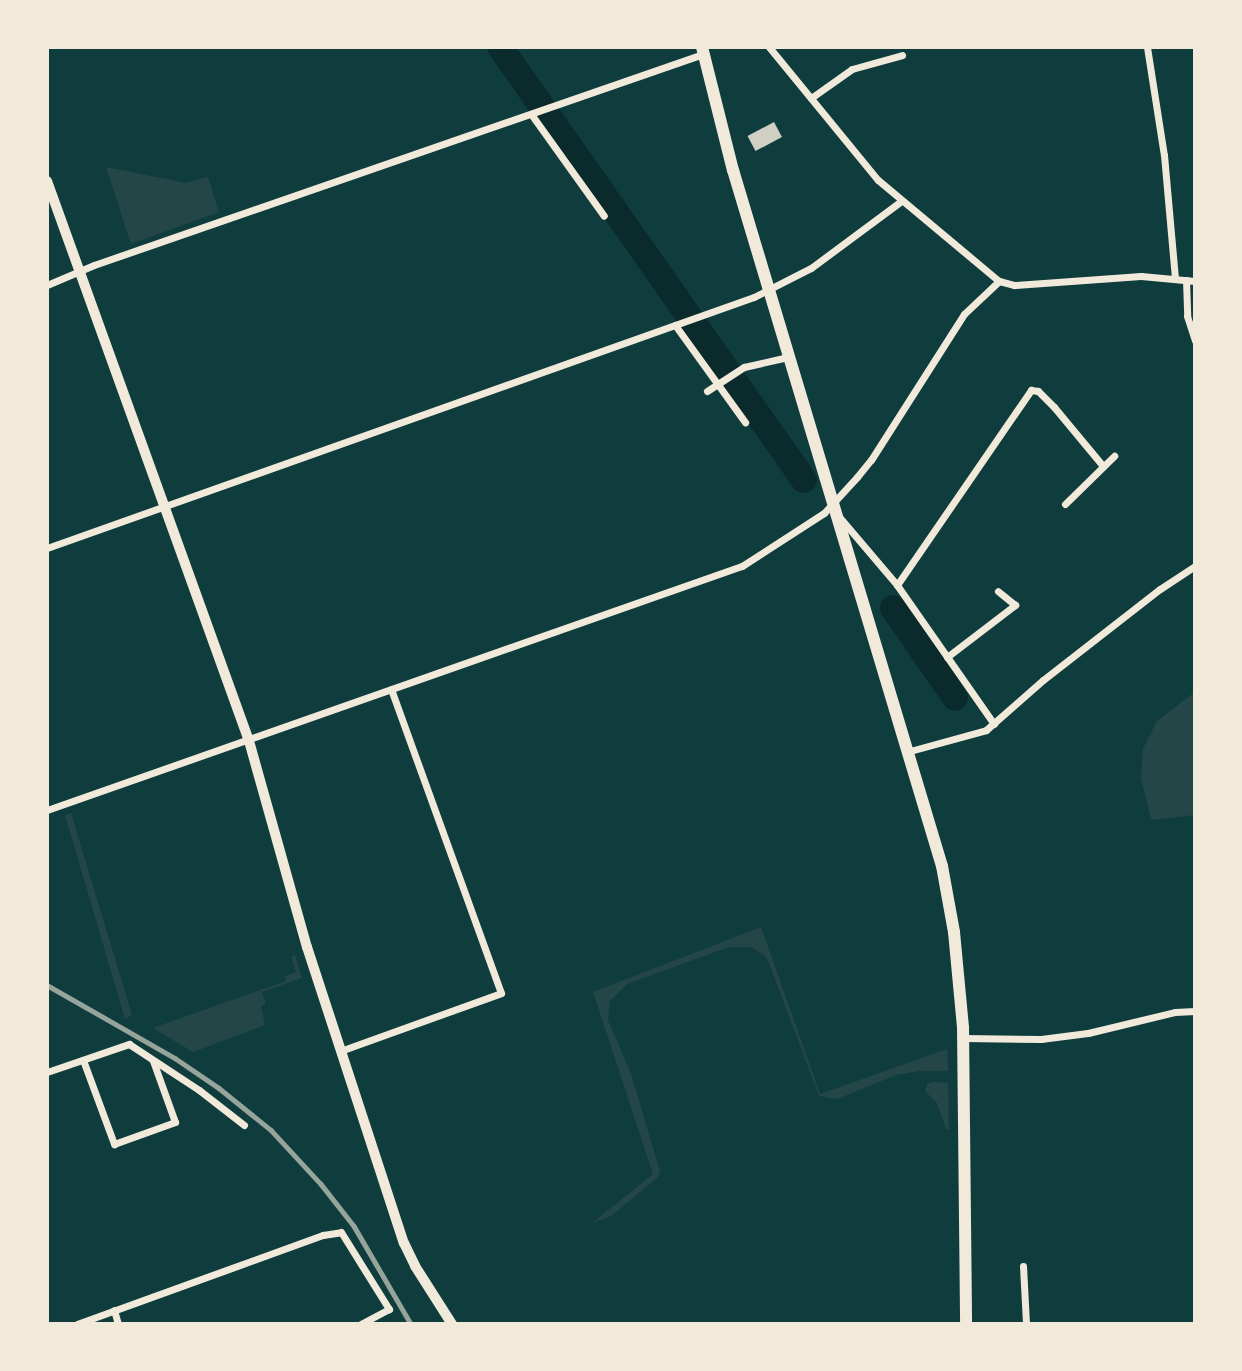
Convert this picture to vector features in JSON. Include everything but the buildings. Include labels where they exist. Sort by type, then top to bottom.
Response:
[{"type":"main road","points":[[703,51],[720,126],[909,751],[948,898],[963,1038],[966,1324]]},
{"type":"street","points":[[769,47],[860,160],[900,202],[999,281],[1014,285],[1119,277],[1195,281]]},
{"type":"street","points":[[1147,47],[1164,155],[1175,278]]},
{"type":"street","points":[[47,285],[557,106],[703,51]]},
{"type":"street","points":[[811,99],[852,69],[902,55]]},
{"type":"street","points":[[534,113],[604,216]]},
{"type":"street","points":[[47,181],[248,741],[307,947],[343,1050],[404,1243],[415,1266],[452,1324]]},
{"type":"street","points":[[47,548],[768,291],[793,280],[835,252],[900,202]]},
{"type":"street","points":[[1186,280],[1187,316],[1195,341]]},
{"type":"street","points":[[47,810],[742,566],[835,508],[871,460],[964,314],[999,281]]},
{"type":"street","points":[[679,324],[746,422]]},
{"type":"street","points":[[707,391],[744,367],[788,357]]},
{"type":"street","points":[[897,585],[1031,390],[1038,391],[1103,466]]},
{"type":"street","points":[[1065,504],[1114,456]]},
{"type":"street","points":[[835,508],[897,585],[994,724]]},
{"type":"street","points":[[909,751],[986,730],[1043,680],[1160,589],[1195,566]]},
{"type":"street","points":[[947,657],[1015,606],[998,591]]},
{"type":"street","points":[[343,1050],[501,993],[391,689]]},
{"type":"street","points":[[963,1038],[1041,1039],[1088,1033],[1175,1012],[1195,1011]]},
{"type":"street","points":[[47,1072],[129,1044],[199,1090],[244,1125]]},
{"type":"street","points":[[83,1060],[114,1144],[174,1122],[152,1061]]},
{"type":"street","points":[[77,1324],[323,1235],[341,1232],[389,1309],[361,1324]]},
{"type":"street","points":[[1023,1266],[1026,1324]]},
{"type":"street","points":[[114,1310],[118,1324]]},
{"type":"shaded area","points":[[106,167],[186,183],[208,177],[219,212],[131,244]]},
{"type":"shaded area","points":[[1195,692],[1195,815],[1151,820],[1141,778],[1143,749],[1157,721]]},
{"type":"shaded area","points":[[71,813],[132,1015],[125,1019],[65,815]]},
{"type":"shaded area","points":[[761,927],[820,1094],[947,1049],[948,1071],[919,1071],[896,1075],[837,1099],[819,1096],[769,963],[766,957],[751,947],[729,947],[627,984],[610,1001],[608,1020],[631,1074],[660,1171],[657,1178],[611,1216],[592,1223],[653,1174],[593,992]]},
{"type":"shaded area","points":[[295,955],[302,978],[262,992],[266,1004],[261,1006],[265,1025],[193,1052],[153,1028],[286,981],[285,976],[296,972],[291,957]]},
{"type":"shaded area","points":[[948,1083],[949,1129],[946,1129],[937,1103],[925,1091],[927,1084]]},
{"type":"waterway","points":[[500,47],[804,480]]},
{"type":"waterway","points":[[893,608],[955,698]]},
{"type":"railway","points":[[47,985],[175,1058],[219,1088],[271,1130],[321,1184],[354,1226],[411,1324]]}]
